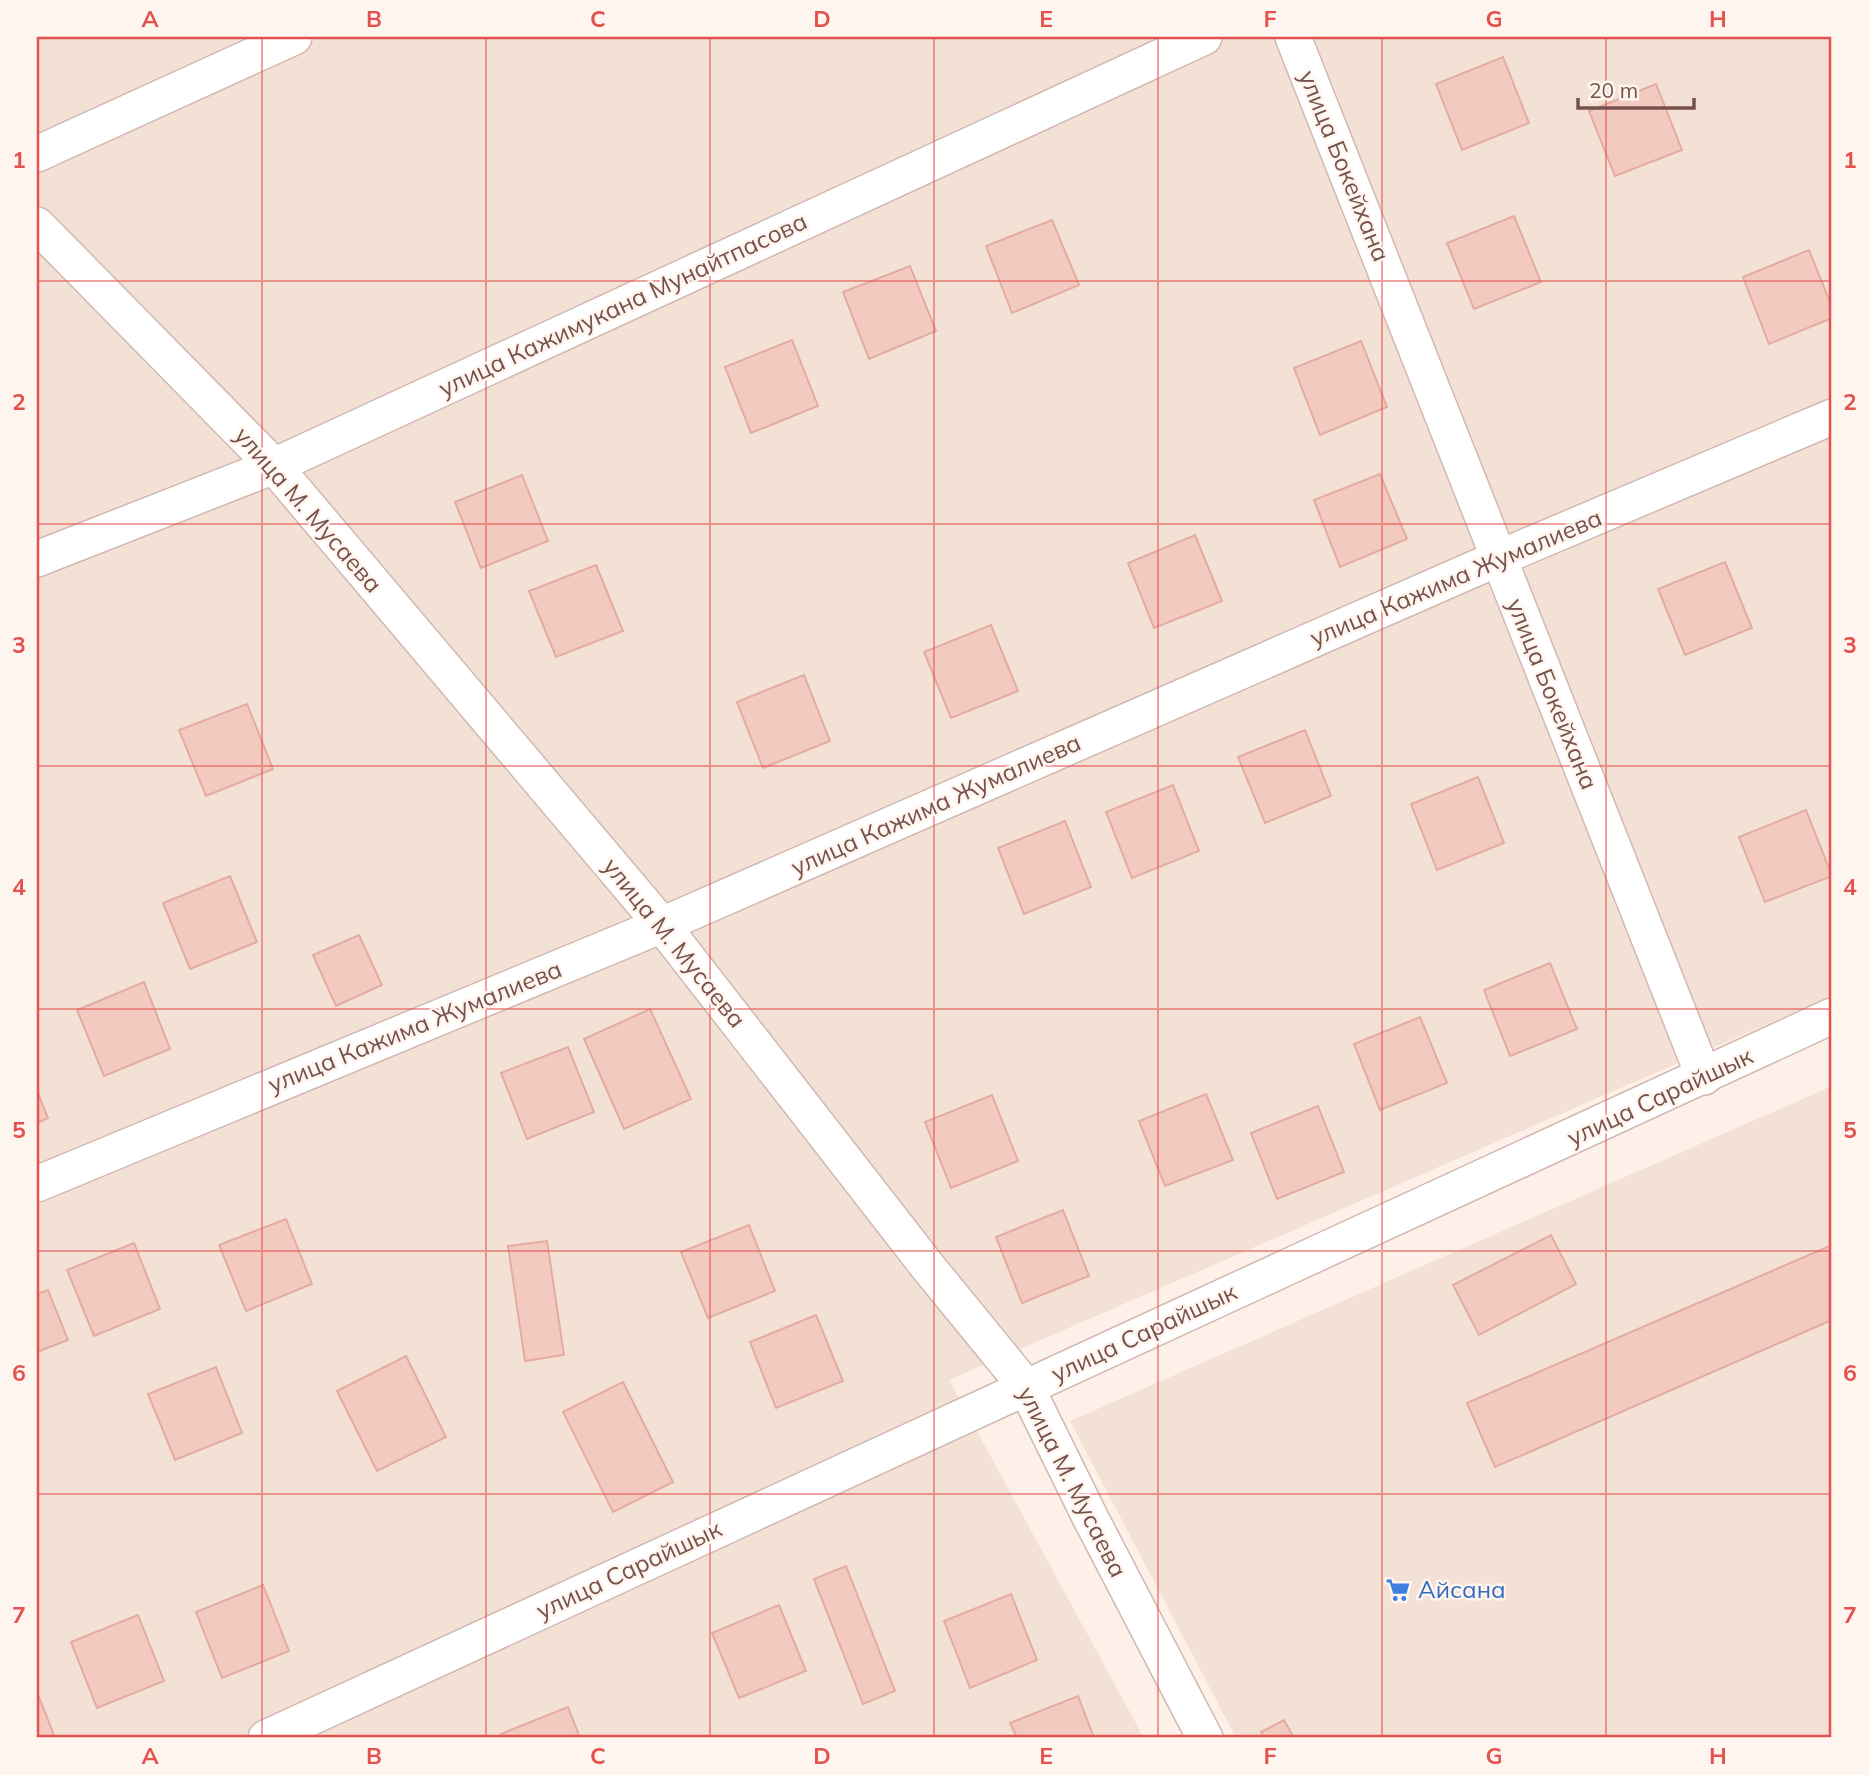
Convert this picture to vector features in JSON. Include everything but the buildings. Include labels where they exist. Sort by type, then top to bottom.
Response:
[{"type":"street","points":[[37,153],[294,37]]},
{"type":"street","name":"улица Кажимукана Мунайтпасова","points":[[37,559],[274,466],[1204,37]]},
{"type":"street","name":"улица Бокейхана","points":[[1293,37],[1704,1077]]},
{"type":"street","name":"улица М. Мусаева","points":[[37,225],[274,466],[662,925],[928,1267],[1026,1387],[1205,1738]]},
{"type":"street","name":"улица Кажима Жумалиева","points":[[37,1184],[662,925],[1499,558],[1832,417]]},
{"type":"street","name":"улица Сарайшык","points":[[266,1738],[1832,1016]]},
{"type":"shaded area","points":[[37,37],[1832,37],[1832,996],[949,1380],[1144,1738],[37,1738]]},
{"type":"shaded area","points":[[1832,1086],[1832,1738],[1236,1738],[1070,1421]]},
{"type":"place","name":"Айсана","points":[[1398,1590]]}]
